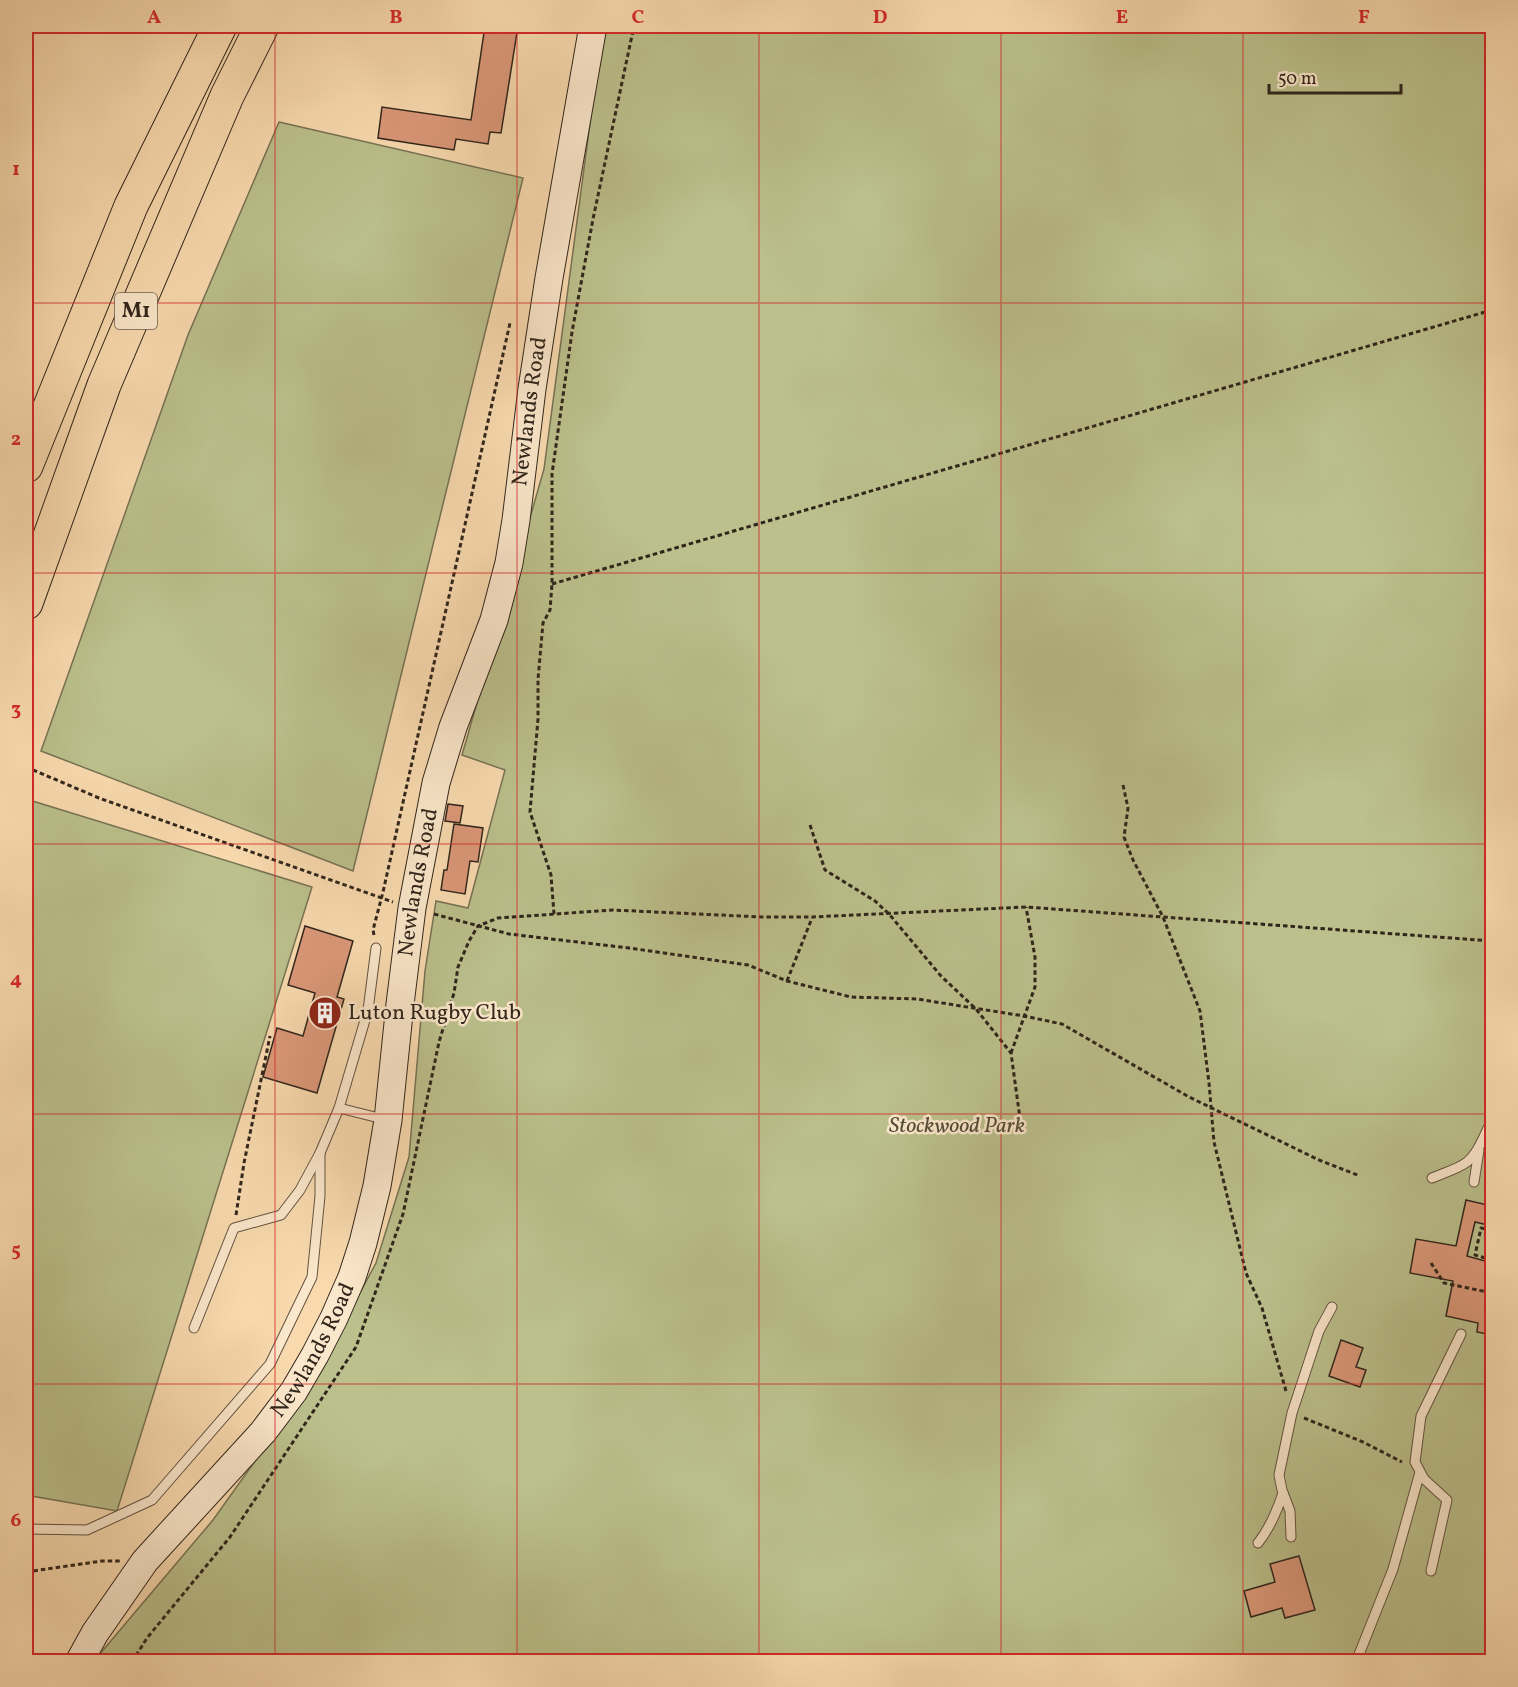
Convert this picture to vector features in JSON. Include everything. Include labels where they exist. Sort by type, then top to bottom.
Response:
[{"type":"highway","name":"M1","points":[[26,466],[131,206],[220,26]]},
{"type":"highway","name":"M1","points":[[26,603],[104,385],[227,96],[262,26]]},
{"type":"main road","name":"Newlands Road","points":[[78,1662],[95,1633],[145,1561],[263,1432],[294,1391],[334,1318],[363,1243],[378,1186],[388,1120],[412,908],[436,783],[453,726],[494,620],[509,563],[549,278],[593,26]]},
{"type":"lane","points":[[194,1328],[234,1228],[281,1215],[300,1191],[320,1153],[339,1108],[368,1010],[376,948]]},
{"type":"lane","points":[[339,1108],[388,1120]]},
{"type":"lane","points":[[1474,1182],[1481,1139],[1492,1120]]},
{"type":"lane","points":[[1432,1178],[1468,1161],[1479,1148]]},
{"type":"lane","points":[[26,1529],[87,1530],[152,1500],[270,1364],[312,1277],[320,1196],[320,1153]]},
{"type":"lane","points":[[1291,1538],[1290,1510],[1279,1475],[1292,1413],[1319,1331],[1332,1307]]},
{"type":"lane","points":[[1431,1571],[1447,1500],[1424,1479],[1414,1462],[1421,1416],[1461,1334]]},
{"type":"lane","points":[[1356,1662],[1393,1569],[1420,1472]]},
{"type":"lane","points":[[1258,1543],[1267,1532],[1278,1510],[1283,1493]]},
{"type":"path","points":[[554,914],[551,875],[530,812],[543,623],[550,610],[552,584],[552,474],[571,344],[634,26]]},
{"type":"path","points":[[552,584],[1492,310]]},
{"type":"path","points":[[376,948],[373,930],[510,323]]},
{"type":"path","points":[[26,767],[99,798],[381,898],[509,934],[748,964],[787,981],[851,998],[917,999],[1062,1024],[1189,1098],[1319,1160],[1360,1176]]},
{"type":"path","points":[[1123,785],[1128,808],[1124,837],[1133,860],[1163,917],[1200,1011],[1214,1142],[1246,1273],[1262,1308],[1292,1413],[1363,1442],[1420,1472]]},
{"type":"path","points":[[810,825],[825,870],[875,901],[889,914],[941,976],[976,1009],[1011,1053]]},
{"type":"path","points":[[1022,1134],[1011,1053],[1035,987],[1035,957],[1026,907]]},
{"type":"path","points":[[439,1042],[454,993],[458,967],[469,941],[478,926],[498,918],[613,910],[812,917],[1026,907],[1492,941]]},
{"type":"path","points":[[787,981],[812,917]]},
{"type":"path","points":[[234,1228],[244,1163],[270,1036]]},
{"type":"path","points":[[1492,1230],[1480,1228],[1475,1255],[1492,1260]]},
{"type":"path","points":[[1431,1263],[1444,1283],[1487,1292],[1492,1265]]},
{"type":"path","points":[[1487,1288],[1492,1289]]},
{"type":"path","points":[[26,1572],[102,1561],[145,1561]]},
{"type":"green space","name":"Stockwood Park","points":[[603,26],[1492,26],[1492,1661],[93,1662],[213,1520],[313,1380],[376,1263],[409,1157],[425,971],[436,901],[468,908],[505,770],[462,755],[544,469]]},
{"type":"green space","points":[[279,122],[523,178],[353,871],[41,751],[188,335]]},
{"type":"green space","points":[[26,799],[312,887],[117,1511],[26,1495]]},
{"type":"building","points":[[485,26],[518,26],[501,133],[490,132],[488,144],[456,139],[454,150],[378,138],[382,107],[471,120]]},
{"type":"building","points":[[448,804],[463,806],[460,823],[445,821]]},
{"type":"building","points":[[454,824],[483,828],[478,862],[470,861],[465,894],[441,890],[444,870],[447,870]]},
{"type":"building","name":"Luton Rugby Club","points":[[305,926],[353,941],[337,997],[344,999],[317,1093],[263,1077],[277,1028],[303,1036],[315,993],[288,985]]},
{"type":"building","points":[[1466,1200],[1492,1206],[1492,1226],[1475,1222],[1467,1256],[1492,1263],[1492,1335],[1477,1332],[1478,1323],[1446,1316],[1453,1281],[1410,1273],[1416,1239],[1456,1246]]},
{"type":"building","points":[[1341,1340],[1363,1348],[1356,1367],[1366,1370],[1360,1387],[1329,1376]]},
{"type":"building","points":[[1299,1556],[1315,1610],[1285,1618],[1282,1608],[1251,1617],[1244,1591],[1275,1582],[1270,1564]]},
{"type":"place","name":"Luton Rugby Club","points":[[325,1013]]}]
